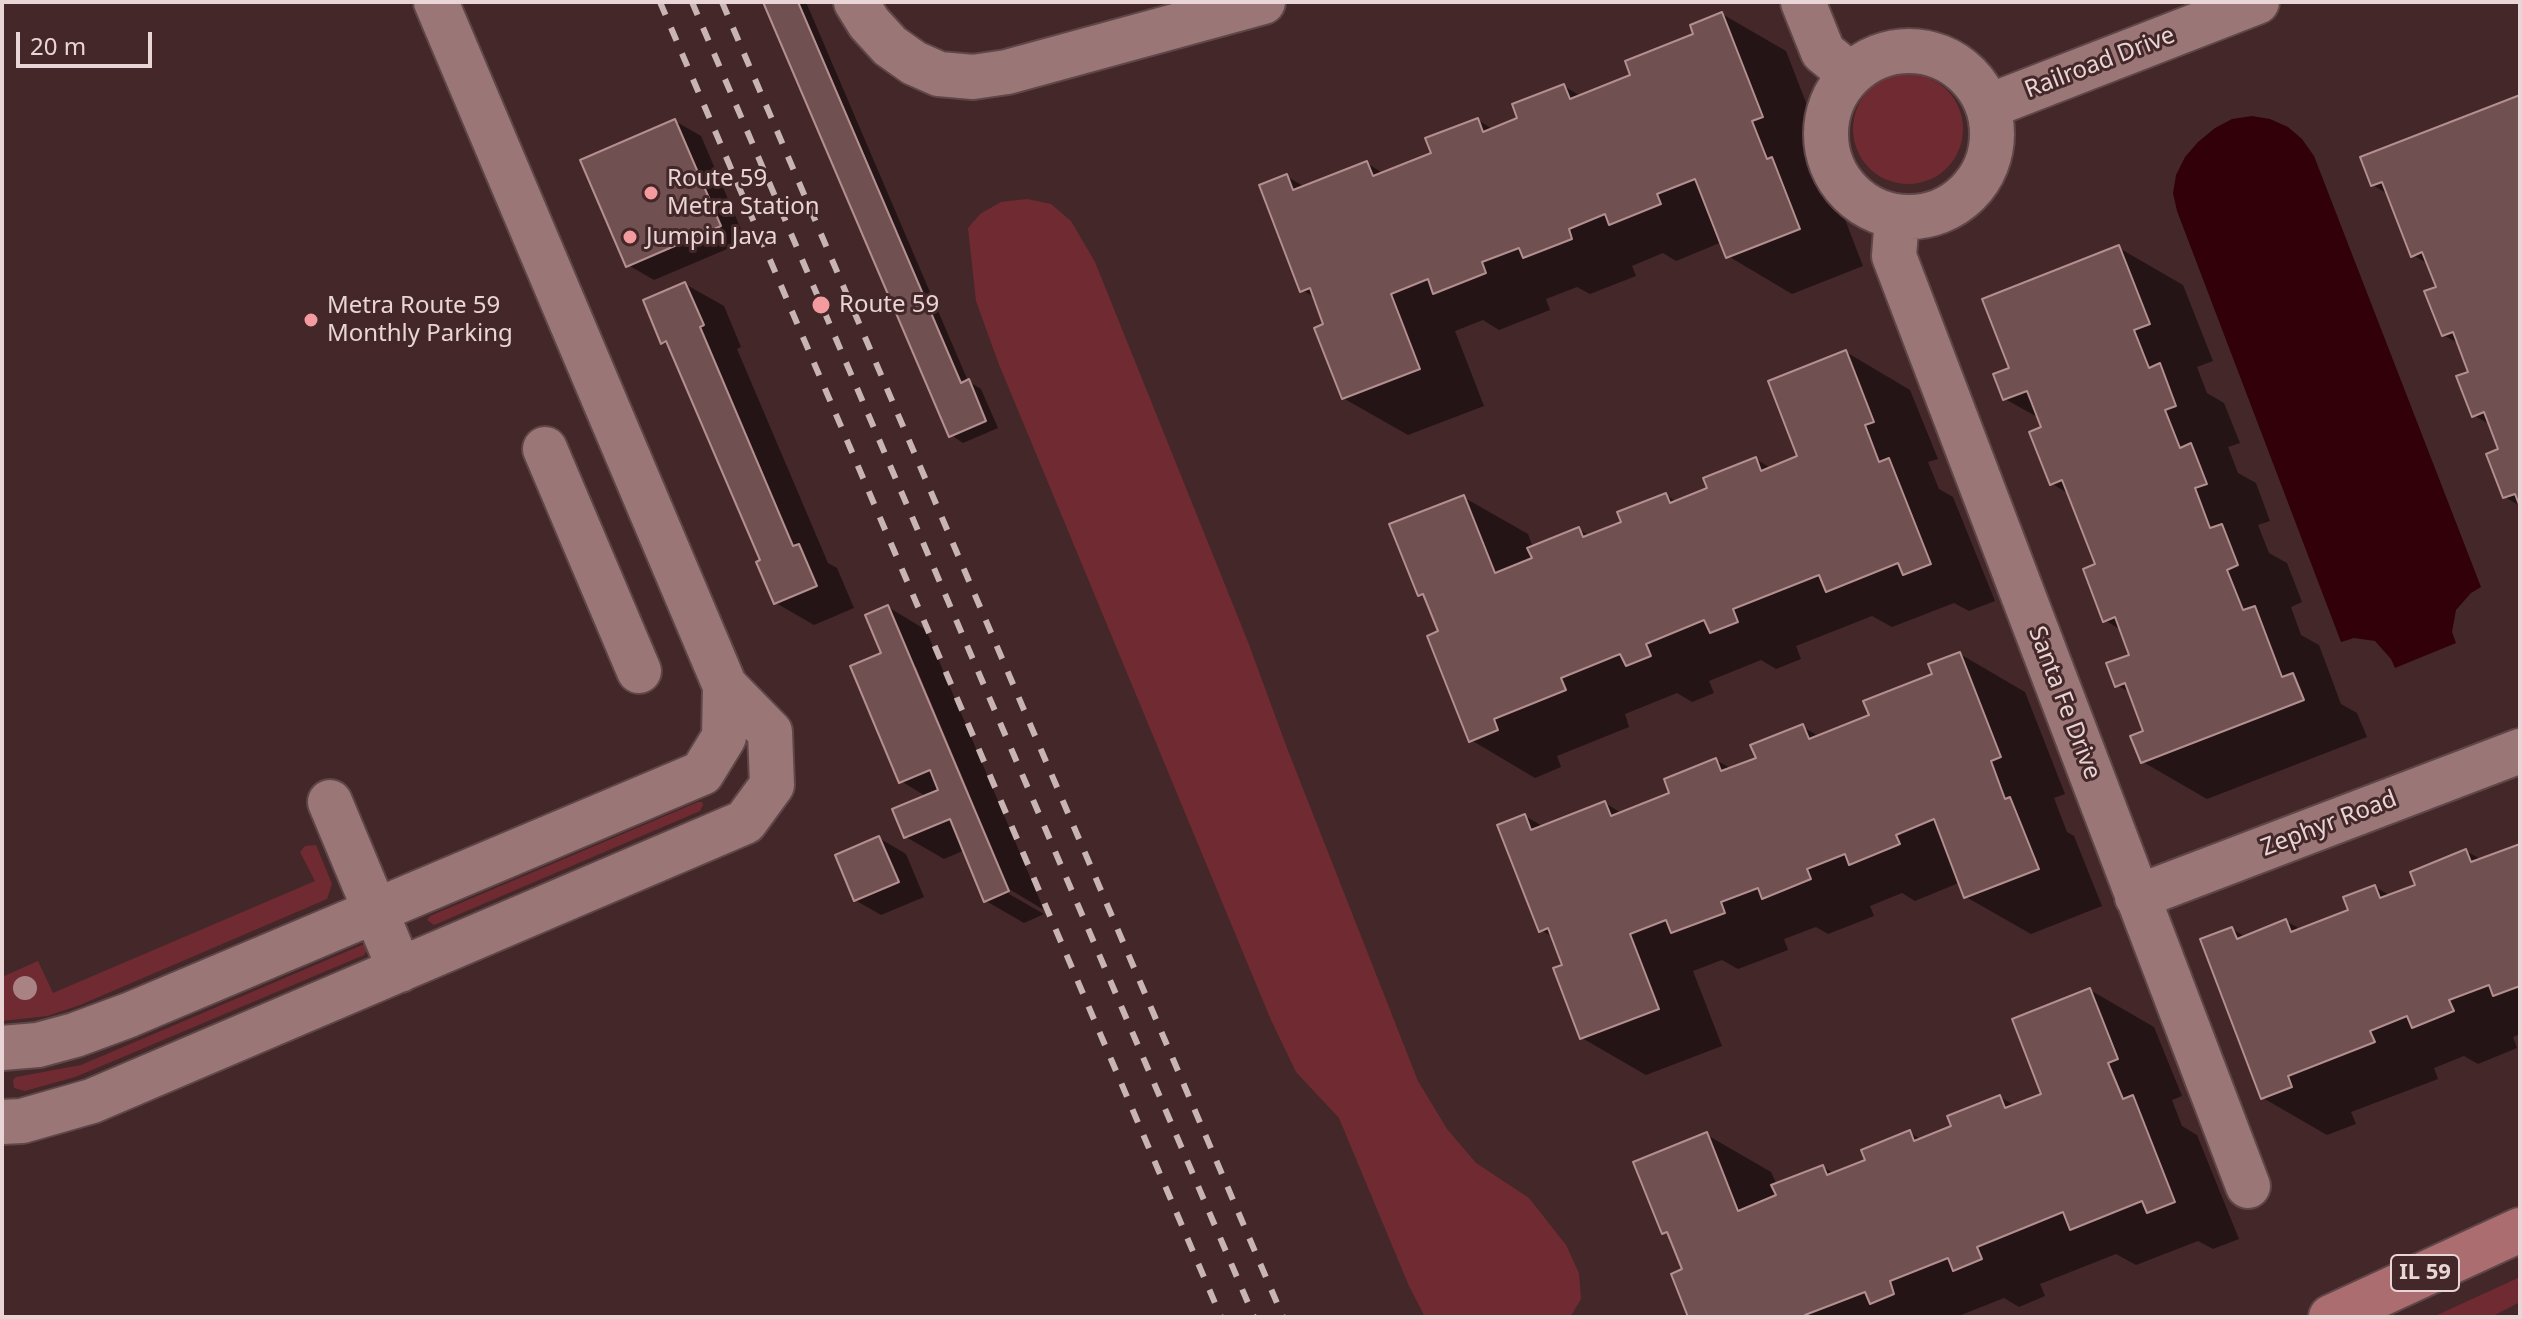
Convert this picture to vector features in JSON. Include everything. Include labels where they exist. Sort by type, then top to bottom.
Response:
[{"type":"main road","name":"IL 59","points":[[2331,1317],[2520,1230]]},
{"type":"street","points":[[2,1122],[22,1121],[92,1101],[745,822],[772,785],[770,732],[725,686],[436,2]]},
{"type":"street","points":[[856,2],[869,23],[890,46],[914,63],[939,74],[973,77],[1007,72],[1263,2]]},
{"type":"street","points":[[1803,2],[1823,52],[1850,74]]},
{"type":"street","name":"Railroad Drive","points":[[1989,106],[2257,2]]},
{"type":"street","points":[[1900,50],[1928,52],[1954,62],[1975,81],[1989,106],[1993,135],[1988,163],[1974,188],[1952,206],[1926,217],[1897,217],[1872,209],[1850,194],[1835,172],[1827,147],[1827,120],[1835,95],[1850,74],[1873,58],[1900,50]]},
{"type":"street","name":"Santa Fe Drive","points":[[1897,217],[1894,256],[2248,1186]]},
{"type":"street","points":[[545,449],[639,671]]},
{"type":"street","points":[[2,1048],[38,1045],[75,1035],[702,773],[724,737],[725,686]]},
{"type":"street","name":"Zephyr Road","points":[[2137,897],[2520,751]]},
{"type":"street","points":[[330,802],[400,970]]},
{"type":"shaded area","points":[[1908,74],[1929,78],[1947,90],[1959,108],[1963,129],[1959,150],[1947,168],[1929,180],[1908,184],[1887,180],[1869,168],[1857,150],[1853,129],[1857,108],[1869,90],[1887,78]]},
{"type":"shaded area","points":[[2252,116],[2288,127],[2302,139],[2314,156],[2481,587],[2456,610],[2452,632],[2456,643],[2395,668],[2375,641],[2354,638],[2341,642],[2177,211],[2173,193],[2176,175],[2185,157],[2215,128],[2232,119]]},
{"type":"shaded area","points":[[1027,199],[1051,204],[1071,221],[1095,262],[1248,642],[1418,1081],[1447,1129],[1476,1163],[1529,1198],[1566,1245],[1579,1273],[1581,1299],[1567,1317],[1425,1317],[1339,1118],[1296,1072],[1271,1020],[998,362],[976,301],[968,228],[980,214],[1001,202]]},
{"type":"shaded area","points":[[698,802],[703,805],[700,811],[434,925],[427,920],[430,916]]},
{"type":"shaded area","points":[[316,845],[332,884],[327,899],[80,1005],[47,1016],[2,1021],[2,977],[38,961],[53,993],[315,881],[300,852],[305,846]]},
{"type":"shaded area","points":[[369,942],[364,955],[75,1077],[25,1091],[14,1088],[13,1080],[16,1077],[81,1065]]},
{"type":"shaded area","points":[[2520,1277],[2520,1302],[2491,1317],[2433,1317]]},
{"type":"building","points":[[763,2],[798,2],[961,383],[969,379],[986,421],[949,437]]},
{"type":"building","points":[[1722,12],[1763,117],[1752,121],[1767,159],[1772,157],[1800,229],[1726,258],[1695,179],[1657,194],[1661,204],[1609,225],[1605,214],[1569,229],[1572,239],[1523,258],[1519,248],[1482,262],[1486,273],[1433,294],[1428,279],[1391,294],[1420,369],[1342,399],[1314,328],[1323,324],[1310,288],[1300,292],[1259,185],[1287,174],[1293,190],[1367,161],[1373,176],[1431,153],[1425,138],[1478,118],[1483,132],[1517,118],[1512,104],[1564,84],[1570,99],[1630,75],[1625,61],[1693,34],[1690,25]]},
{"type":"building","points":[[2520,95],[2520,507],[2515,494],[2503,498],[2486,454],[2498,449],[2484,412],[2472,417],[2456,376],[2468,372],[2453,332],[2442,336],[2424,291],[2436,287],[2422,252],[2411,257],[2382,182],[2371,186],[2360,157]]},
{"type":"building","name":"Route 59 Metra Station","points":[[675,119],[721,226],[626,267],[580,160]]},
{"type":"building","points":[[2119,245],[2150,324],[2134,330],[2149,368],[2160,363],[2176,406],[2165,410],[2180,448],[2191,443],[2207,484],[2195,488],[2210,528],[2222,524],[2238,565],[2227,570],[2243,610],[2255,606],[2282,677],[2293,673],[2304,700],[2141,763],[2130,736],[2143,731],[2125,683],[2115,687],[2106,663],[2129,655],[2115,617],[2103,622],[2083,569],[2095,564],[2062,480],[2050,485],[2029,432],[2041,427],[2027,391],[2003,400],[1993,374],[2009,368],[1982,299]]},
{"type":"building","points":[[685,282],[704,325],[700,327],[793,546],[799,544],[817,586],[774,604],[756,562],[760,560],[666,341],[661,344],[643,300]]},
{"type":"building","points":[[1846,350],[1874,422],[1865,425],[1879,462],[1889,458],[1931,564],[1903,575],[1898,563],[1826,592],[1819,575],[1733,609],[1738,622],[1710,633],[1704,620],[1646,644],[1651,656],[1626,666],[1620,654],[1561,678],[1566,690],[1494,719],[1498,730],[1469,742],[1427,636],[1438,631],[1423,594],[1418,596],[1389,524],[1464,495],[1495,573],[1532,558],[1527,548],[1579,527],[1583,537],[1621,522],[1617,512],[1666,493],[1670,503],[1707,488],[1703,478],[1756,457],[1761,471],[1797,456],[1768,381]]},
{"type":"building","points":[[888,605],[1009,891],[984,902],[950,819],[904,838],[892,809],[938,790],[930,770],[899,783],[850,666],[881,653],[865,615]]},
{"type":"building","points":[[1960,652],[2001,757],[1991,761],[2005,799],[2010,797],[2039,869],[1964,898],[1934,819],[1896,835],[1900,844],[1849,865],[1845,854],[1807,869],[1811,879],[1762,899],[1758,888],[1721,902],[1725,913],[1671,933],[1666,920],[1630,934],[1659,1009],[1580,1039],[1553,968],[1562,965],[1548,928],[1539,932],[1497,825],[1525,814],[1531,830],[1605,801],[1611,816],[1669,793],[1664,779],[1716,758],[1721,771],[1756,758],[1750,745],[1803,724],[1809,739],[1869,715],[1863,701],[1932,674],[1928,664]]},
{"type":"building","points":[[879,836],[899,882],[854,901],[835,855]]},
{"type":"building","points":[[2520,844],[2520,986],[2493,996],[2489,985],[2449,1000],[2454,1011],[2412,1028],[2407,1016],[2370,1031],[2375,1042],[2288,1076],[2292,1087],[2261,1099],[2200,939],[2232,927],[2237,939],[2286,919],[2291,932],[2348,910],[2343,897],[2375,885],[2380,898],[2415,885],[2410,872],[2466,849],[2471,862]]},
{"type":"building","points":[[2090,988],[2118,1059],[2108,1063],[2123,1099],[2133,1095],[2175,1202],[2147,1213],[2142,1201],[2070,1230],[2063,1212],[1977,1247],[1982,1259],[1953,1271],[1948,1258],[1890,1281],[1894,1294],[1870,1304],[1865,1292],[1806,1317],[1688,1317],[1671,1274],[1682,1269],[1667,1232],[1662,1234],[1633,1162],[1707,1132],[1738,1211],[1776,1195],[1771,1185],[1823,1165],[1827,1175],[1865,1160],[1861,1150],[1910,1130],[1914,1141],[1951,1126],[1947,1116],[2000,1095],[2005,1108],[2041,1094],[2012,1019]]},
{"type":"railway","points":[[660,2],[1221,1317]]},
{"type":"railway","points":[[692,2],[1254,1317]]},
{"type":"railway","points":[[722,2],[1283,1317]]},
{"type":"place","name":"Route 59 Metra Station","points":[[651,193]]},
{"type":"place","name":"Jumpin Java","points":[[630,237]]},
{"type":"place","name":"Route 59","points":[[821,305]]},
{"type":"place","name":"Metra Route 59 Monthly Parking","points":[[311,320]]}]
